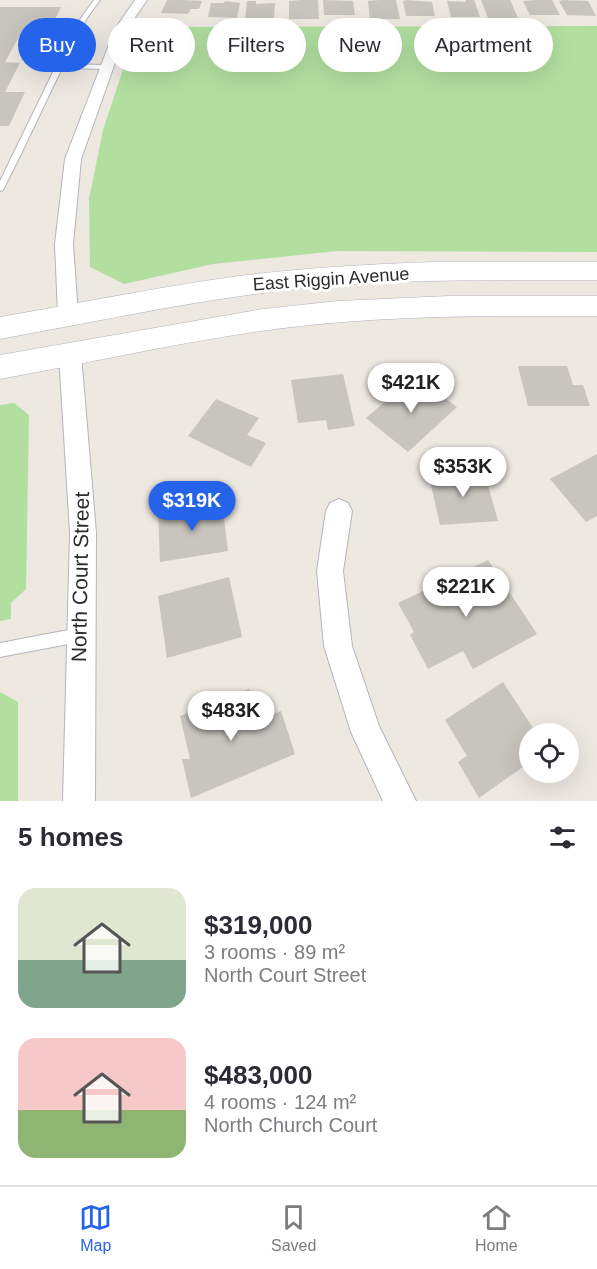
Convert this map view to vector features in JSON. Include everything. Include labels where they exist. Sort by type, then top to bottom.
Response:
[{"type":"main road","name":"East Riggin Avenue","points":[[0,328],[200,291],[274,282],[350,275],[597,271]]},
{"type":"main road","points":[[70,354],[76,340],[91,328],[195,309],[383,286],[449,272]]},
{"type":"main road","name":"East Riggin Avenue","points":[[0,368],[223,325],[327,312],[448,306],[597,306]]},
{"type":"main road","points":[[0,350],[51,339],[65,328],[68,315]]},
{"type":"street","points":[[68,315],[64,244],[71,171],[77,145],[121,29],[141,0]]},
{"type":"street","name":"North Court Street","points":[[70,354],[82,503],[79,801]]},
{"type":"street","points":[[339,511],[330,571],[338,646],[366,732],[400,801]]},
{"type":"lane","points":[[83,18],[97,0]]},
{"type":"lane","points":[[96,67],[106,67]]},
{"type":"lane","points":[[0,189],[16,160],[56,72]]},
{"type":"lane","points":[[0,650],[80,635]]},
{"type":"green space","points":[[402,26],[414,26],[414,72],[553,72],[553,26],[597,26],[597,252],[337,251],[213,264],[124,284],[90,267],[89,199],[103,130],[122,72],[195,72],[195,27],[207,27],[207,72],[306,72],[306,27],[318,27],[318,72],[402,72]]},
{"type":"green space","points":[[14,403],[29,415],[26,589],[11,603],[11,619],[0,621],[0,405]]},
{"type":"green space","points":[[0,692],[18,702],[18,801],[0,801]]},
{"type":"building","points":[[167,0],[202,1],[199,9],[191,9],[188,14],[161,13]]},
{"type":"building","points":[[318,0],[319,18],[289,18],[289,1]]},
{"type":"building","points":[[323,0],[353,1],[355,15],[324,15]]},
{"type":"building","points":[[396,0],[400,18],[370,18],[368,1]]},
{"type":"building","points":[[465,0],[474,0],[480,17],[451,17],[447,1],[466,2]]},
{"type":"building","points":[[481,0],[510,0],[518,18],[488,18]]},
{"type":"building","points":[[552,0],[560,15],[530,15],[523,1]]},
{"type":"building","points":[[225,1],[240,3],[237,18],[208,17],[211,3],[224,3]]},
{"type":"building","points":[[247,1],[256,1],[256,4],[275,3],[274,18],[245,18]]},
{"type":"building","points":[[403,1],[432,2],[435,16],[406,16]]},
{"type":"building","points":[[559,1],[588,1],[596,16],[567,15]]},
{"type":"building","points":[[0,7],[61,7],[56,18],[18,18],[18,38],[5,62],[18,63],[18,67],[5,92],[25,92],[9,126],[0,126]]},
{"type":"building","points":[[518,366],[567,366],[573,385],[583,385],[590,406],[528,406]]},
{"type":"building","points":[[343,374],[355,426],[328,430],[326,420],[298,423],[291,380]]},
{"type":"building","points":[[415,376],[457,407],[408,452],[366,418]]},
{"type":"building","points":[[216,399],[259,418],[247,435],[266,443],[251,467],[188,436]]},
{"type":"building","points":[[597,454],[597,516],[586,522],[550,479]]},
{"type":"building","points":[[484,471],[498,521],[440,525],[429,476]]},
{"type":"building","points":[[222,501],[228,551],[160,562],[158,511]]},
{"type":"building","points":[[488,560],[537,634],[473,669],[463,651],[428,669],[410,635],[414,632],[398,603]]},
{"type":"building","points":[[229,577],[242,637],[167,658],[158,596]]},
{"type":"building","points":[[503,682],[530,723],[519,723],[519,770],[479,798],[458,762],[467,756],[445,720]]},
{"type":"building","points":[[249,689],[259,720],[281,711],[295,754],[191,798],[182,759],[190,759],[180,716]]}]
